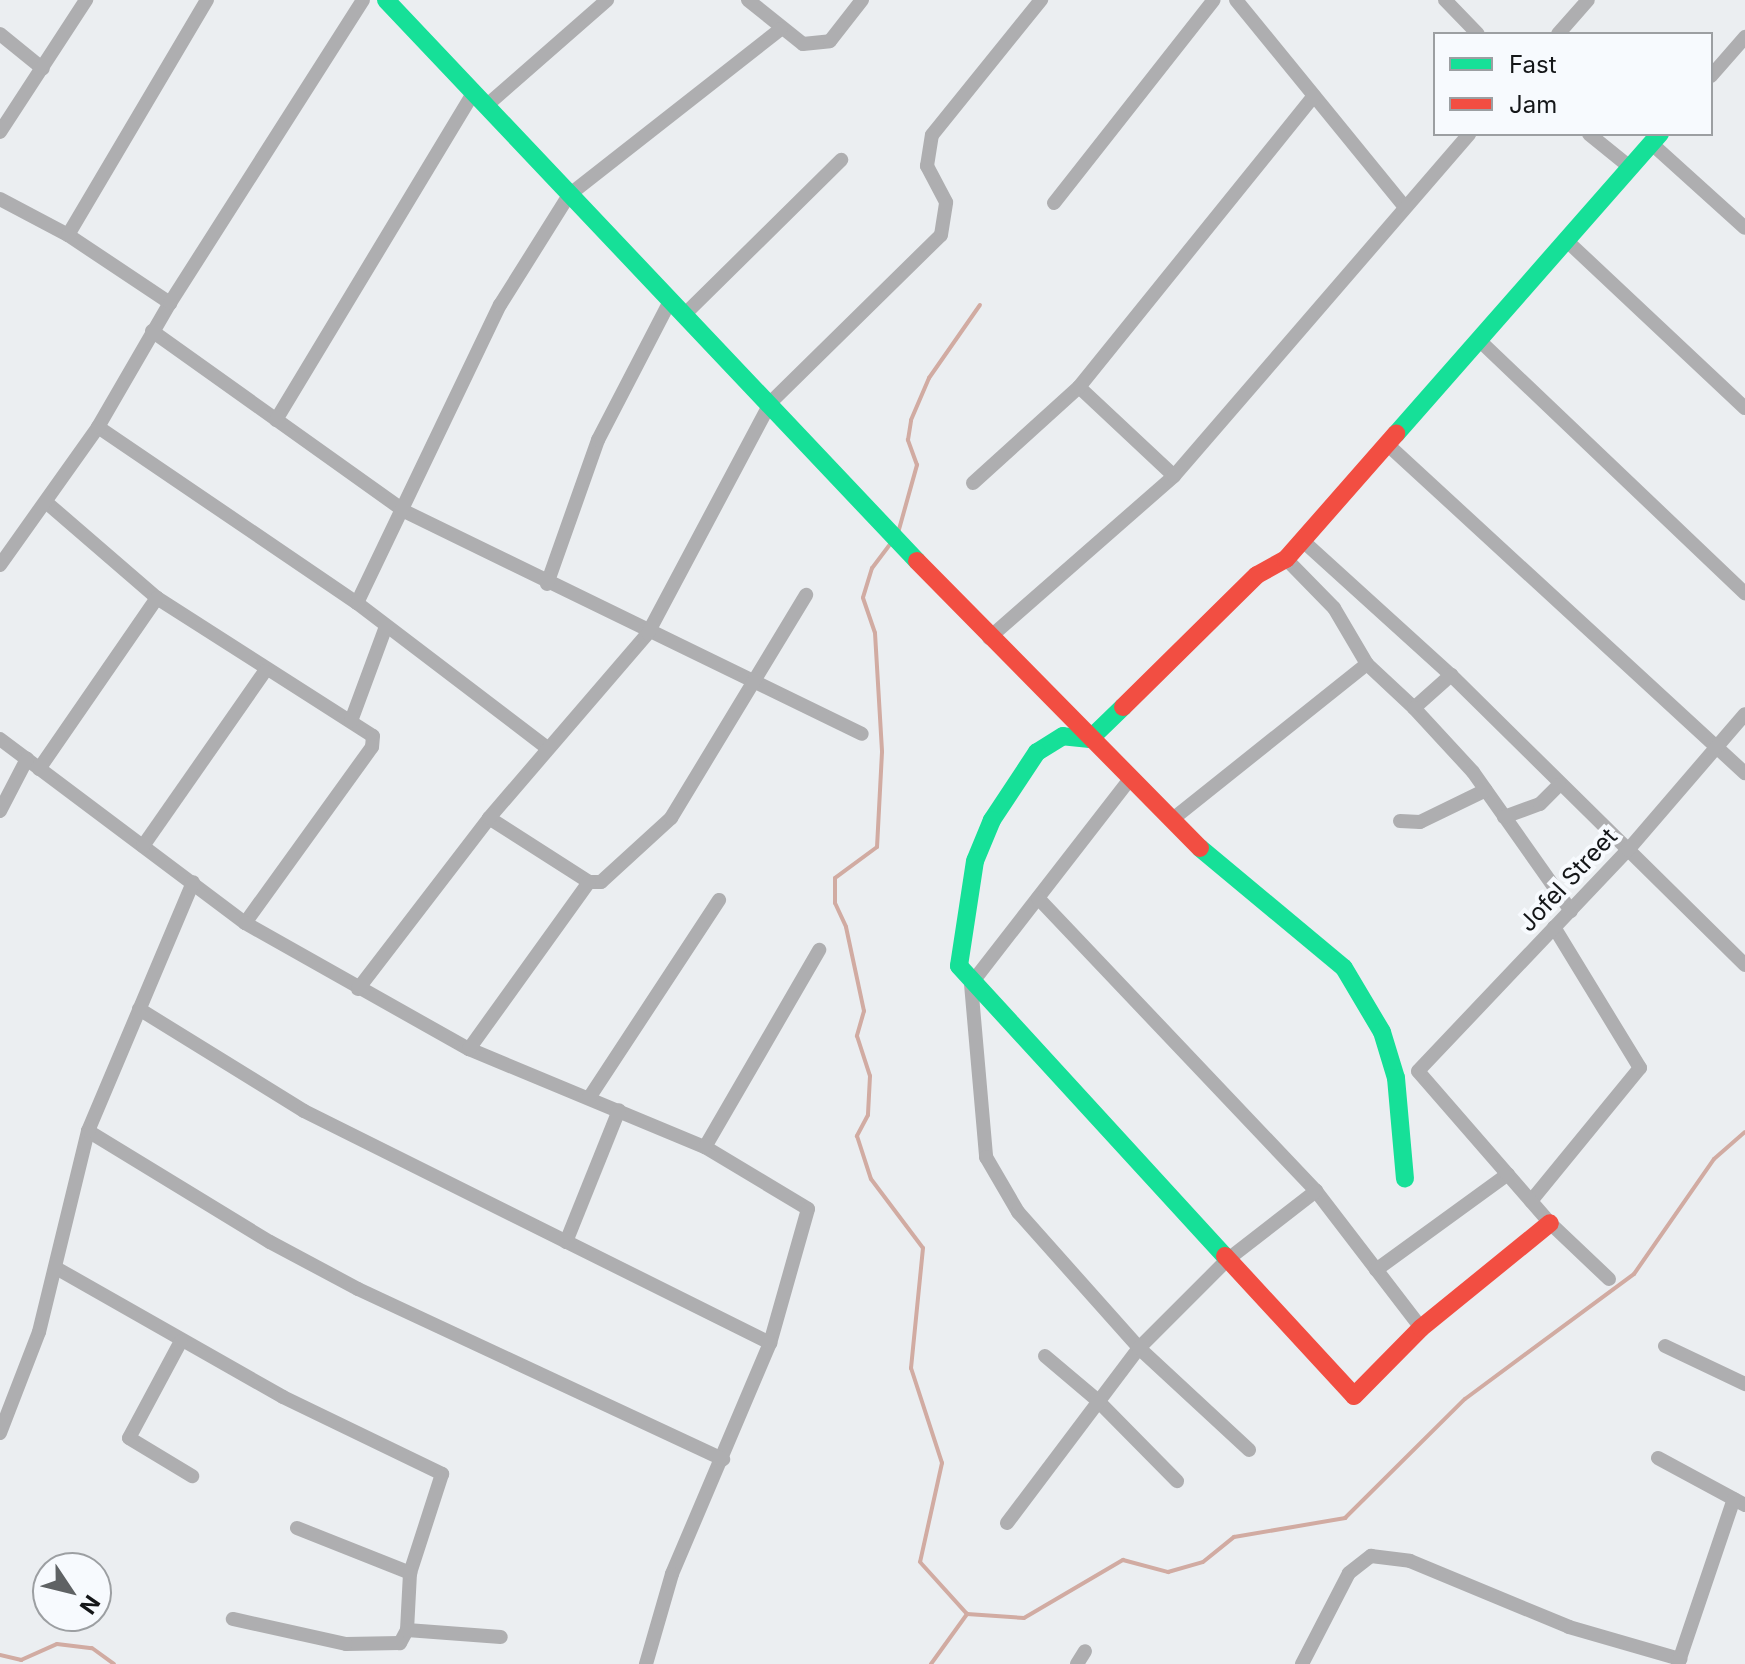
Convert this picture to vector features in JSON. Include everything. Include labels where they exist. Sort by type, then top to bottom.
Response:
[{"type":"street","points":[[0,132],[86,0]]},
{"type":"street","points":[[68,235],[207,0]]},
{"type":"street","points":[[0,565],[47,503],[98,427],[152,331],[363,0]]},
{"type":"street","points":[[276,420],[480,99],[607,0]]},
{"type":"street","points":[[748,0],[803,44],[830,41],[862,0]]},
{"type":"street","points":[[358,989],[489,818],[648,633],[771,402],[941,235],[946,202],[927,166],[932,135],[1041,0]]},
{"type":"street","points":[[1054,203],[1214,0]]},
{"type":"street","points":[[1236,0],[1404,206]]},
{"type":"street","points":[[1445,0],[1476,32]]},
{"type":"street","points":[[1560,32],[1588,0]]},
{"type":"street","points":[[391,2],[569,195],[771,402],[989,638],[1130,779],[1174,818],[1227,875],[1344,968],[1382,1032],[1396,1078],[1405,1179]]},
{"type":"street","points":[[357,603],[404,511],[500,305],[569,195],[781,29]]},
{"type":"street","points":[[0,34],[43,69]]},
{"type":"street","points":[[1713,74],[1745,37]]},
{"type":"street","points":[[973,483],[1079,387],[1314,96]]},
{"type":"street","points":[[989,638],[1174,476],[1467,136]]},
{"type":"street","points":[[1591,136],[1631,168]]},
{"type":"street","points":[[1090,739],[1257,575],[1286,559],[1303,541],[1656,139],[1745,228]]},
{"type":"street","points":[[684,315],[841,160]]},
{"type":"street","points":[[0,199],[68,235],[170,303]]},
{"type":"street","points":[[1567,241],[1745,408]]},
{"type":"street","points":[[547,584],[598,440],[670,301]]},
{"type":"street","points":[[152,331],[404,511],[547,584],[862,734]]},
{"type":"street","points":[[1480,341],[1745,593]]},
{"type":"street","points":[[1079,387],[1174,476]]},
{"type":"street","points":[[98,427],[357,603],[385,629],[547,748]]},
{"type":"street","points":[[1388,445],[1745,773]]},
{"type":"street","points":[[47,503],[157,598],[265,671],[373,736],[372,747],[245,923]]},
{"type":"street","points":[[1303,541],[1451,675],[1559,785],[1745,965]]},
{"type":"street","points":[[1286,559],[1334,608],[1367,664],[1414,708],[1486,790],[1571,911]]},
{"type":"street","points":[[489,818],[589,882],[601,882],[618,870],[671,818],[806,595]]},
{"type":"street","points":[[39,769],[157,598]]},
{"type":"street","points":[[351,721],[385,629]]},
{"type":"street","points":[[1174,818],[1367,664]]},
{"type":"street","points":[[143,846],[265,671]]},
{"type":"street","points":[[1414,708],[1451,675]]},
{"type":"street","name":"Jofel Street","points":[[1508,1174],[1418,1071],[1628,850],[1745,714]]},
{"type":"street","points":[[1090,739],[1063,736],[1037,752],[992,820],[975,861],[959,966],[971,984],[1354,1396],[1421,1328],[1550,1223]]},
{"type":"street","points":[[0,739],[245,923],[358,989],[469,1049],[705,1147],[808,1209],[770,1343],[672,1574],[646,1664]]},
{"type":"street","points":[[0,811],[27,759]]},
{"type":"street","points":[[1130,779],[971,984],[986,1157],[1018,1212],[1139,1348],[1249,1450]]},
{"type":"street","points":[[1504,817],[1540,804],[1559,785]]},
{"type":"street","points":[[1400,821],[1420,822],[1486,790]]},
{"type":"street","points":[[0,1433],[39,1332],[88,1131],[193,882]]},
{"type":"street","points":[[469,1049],[589,882]]},
{"type":"street","points":[[1038,898],[1316,1191],[1421,1328]]},
{"type":"street","points":[[589,1098],[719,900]]},
{"type":"street","points":[[1531,1201],[1640,1068],[1554,927]]},
{"type":"street","points":[[705,1147],[819,950]]},
{"type":"street","points":[[139,1009],[304,1111],[770,1343]]},
{"type":"street","points":[[566,1242],[619,1110]]},
{"type":"street","points":[[88,1131],[270,1242],[358,1289],[723,1459]]},
{"type":"street","points":[[1376,1270],[1508,1174],[1550,1223],[1609,1279]]},
{"type":"street","points":[[1007,1523],[1139,1348],[1227,1260],[1316,1191]]},
{"type":"street","points":[[56,1268],[181,1341],[316,1414],[438,1469],[442,1474],[410,1573],[407,1630],[400,1643],[391,1647],[346,1644],[233,1619]]},
{"type":"street","points":[[181,1341],[129,1438],[192,1476]]},
{"type":"street","points":[[1665,1346],[1745,1384]]},
{"type":"street","points":[[1045,1356],[1097,1400],[1177,1481]]},
{"type":"street","points":[[1302,1664],[1349,1573],[1371,1556],[1410,1561],[1569,1627],[1679,1662],[1740,1502],[1658,1458]]},
{"type":"street","points":[[297,1528],[410,1573]]},
{"type":"street","points":[[407,1630],[501,1637]]},
{"type":"waterway","points":[[898,533],[917,465],[908,440],[911,420],[929,378],[980,305]]},
{"type":"waterway","points":[[891,543],[872,568],[863,598],[875,633],[882,752],[877,847],[835,878],[835,903],[846,927],[864,1011],[857,1036],[870,1076],[868,1115],[857,1136],[871,1179],[923,1248],[911,1368],[942,1463],[920,1562],[967,1614],[1024,1618],[1123,1560],[1168,1572],[1203,1562],[1234,1537],[1345,1518],[1465,1399],[1634,1274],[1714,1159],[1745,1132]]},
{"type":"waterway","points":[[931,1664],[967,1614]]},
{"type":"waterway","points":[[0,1655],[21,1660],[57,1644],[92,1648],[114,1664]]},
{"type":"traffic: fast","points":[[386,0],[917,561]]},
{"type":"traffic: fast","points":[[1396,434],[1658,136]]},
{"type":"traffic: fast","points":[[1123,707],[1090,739],[1063,736],[1037,752],[992,820],[975,861],[959,966],[1225,1256]]},
{"type":"traffic: fast","points":[[1200,848],[1344,968],[1382,1032],[1396,1078],[1405,1179]]},
{"type":"traffic: jam","points":[[1123,707],[1257,575],[1286,559],[1396,434]]},
{"type":"traffic: jam","points":[[917,561],[1200,848]]},
{"type":"traffic: jam","points":[[1225,1256],[1354,1396],[1421,1328],[1550,1223]]}]
